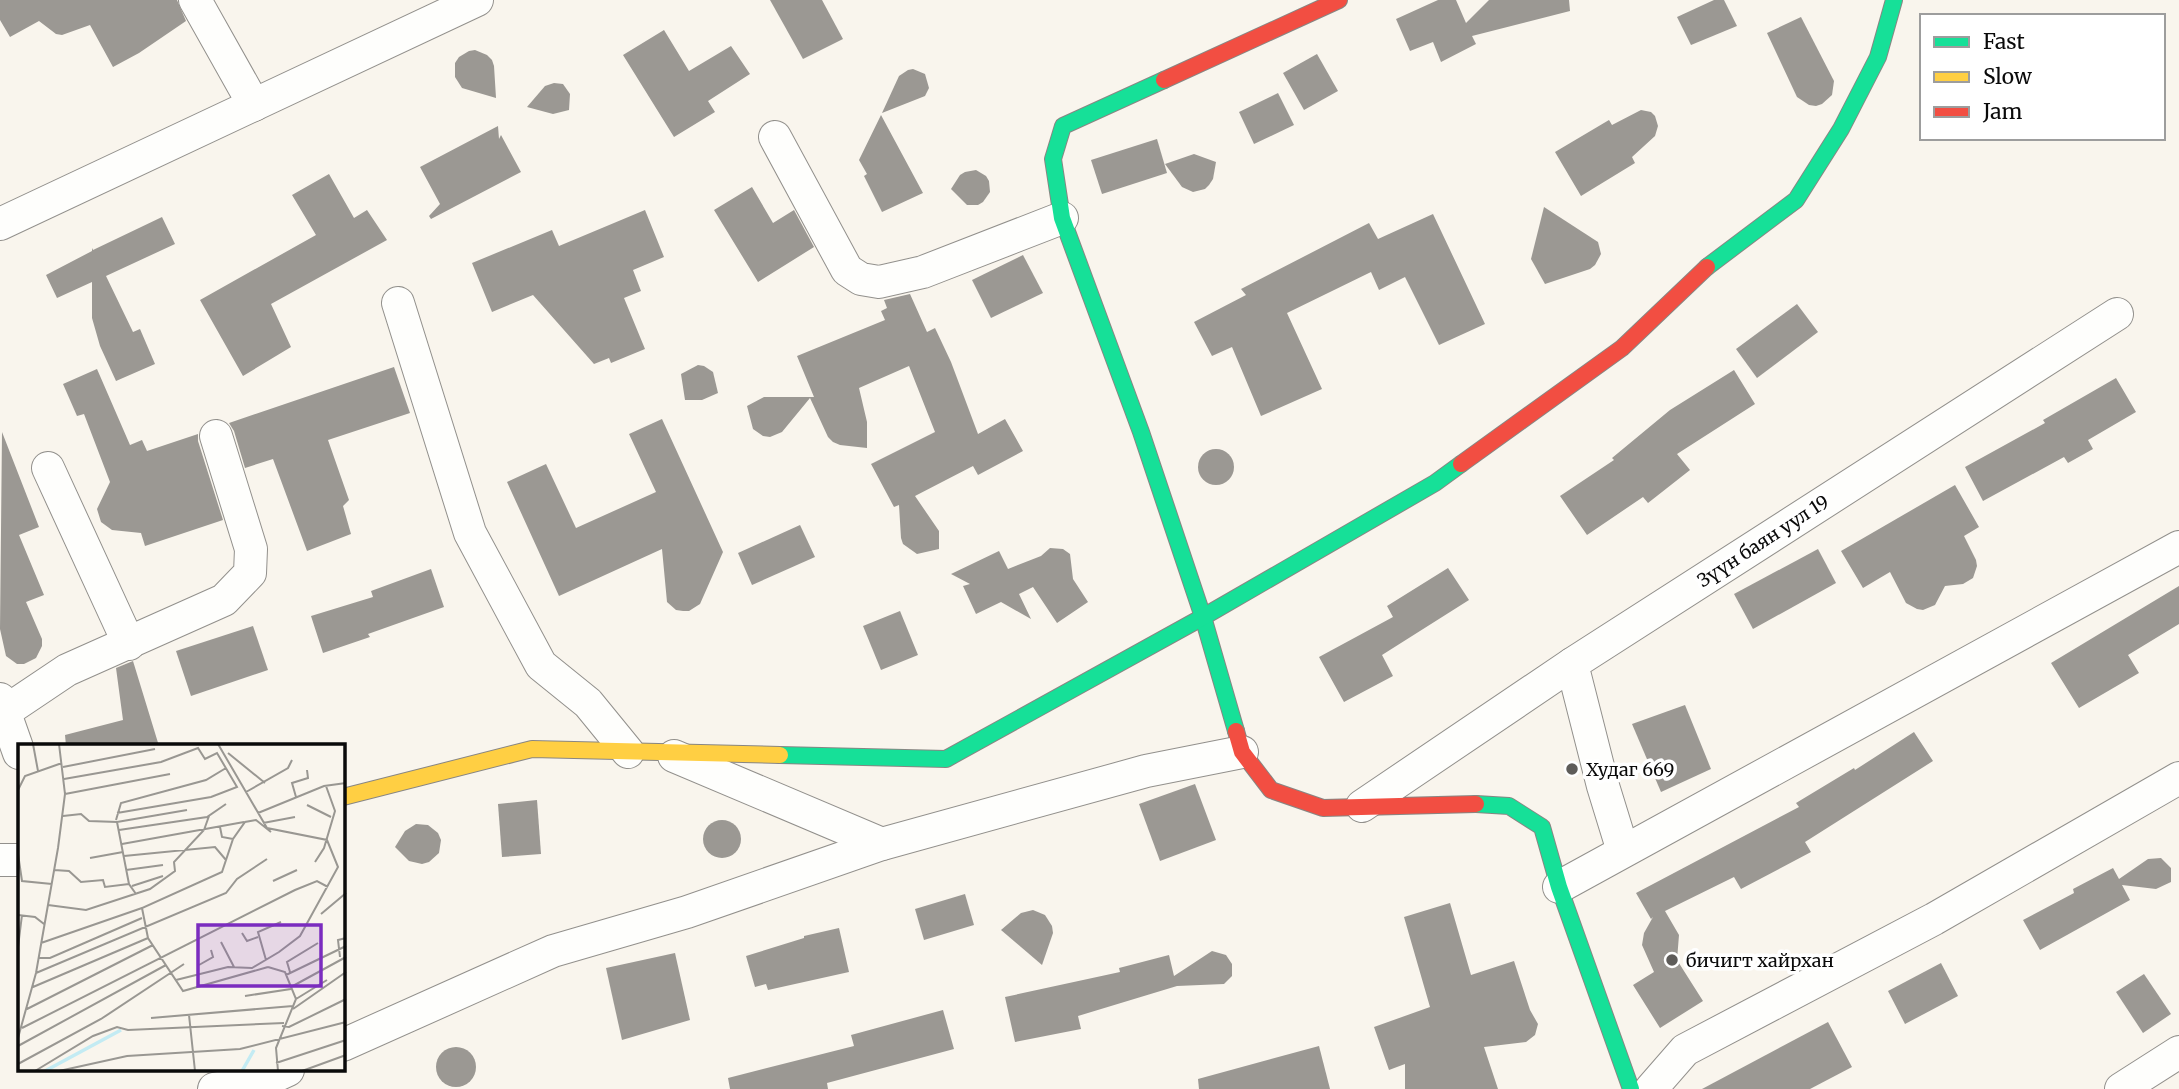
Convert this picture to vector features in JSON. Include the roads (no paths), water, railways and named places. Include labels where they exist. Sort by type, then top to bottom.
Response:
[{"type":"street","points":[[195,0],[254,104]]},
{"type":"street","points":[[0,224],[477,0]]},
{"type":"street","points":[[1339,0],[1063,126],[1053,159],[1062,218],[1141,432],[1203,617],[1242,752],[1271,790],[1323,807],[1455,803],[1509,806],[1542,827],[1559,887],[1631,1089]]},
{"type":"street","points":[[345,796],[532,749],[946,759],[1203,617],[1435,484],[1622,348],[1699,274],[1797,200],[1841,129],[1878,57],[1894,0]]},
{"type":"street","points":[[775,137],[848,270],[861,279],[879,282],[923,272],[1062,218]]},
{"type":"street","points":[[398,303],[470,533],[541,665],[588,703],[628,752]]},
{"type":"street","name":"Зүүн баян уул 19","points":[[1362,806],[1572,664],[2117,314]]},
{"type":"street","points":[[18,751],[3,705],[67,670],[225,600],[250,573],[251,549],[216,436]]},
{"type":"street","points":[[48,468],[129,643]]},
{"type":"street","points":[[1559,887],[2179,547]]},
{"type":"street","points":[[1572,664],[1603,786],[1623,851]]},
{"type":"street","points":[[345,1044],[553,951],[687,912],[882,844],[1146,771],[1242,752]]},
{"type":"street","points":[[666,753],[882,844]]},
{"type":"street","points":[[1651,1089],[1685,1050],[1934,919],[2179,778]]},
{"type":"street","points":[[0,860],[18,860]]},
{"type":"street","points":[[2121,1089],[2179,1052]]},
{"type":"street","points":[[214,1089],[278,1078]]},
{"type":"place","name":"Худаг 669","points":[[1572,769]]},
{"type":"place","name":"бичигт хайрхан","points":[[1672,960]]}]
